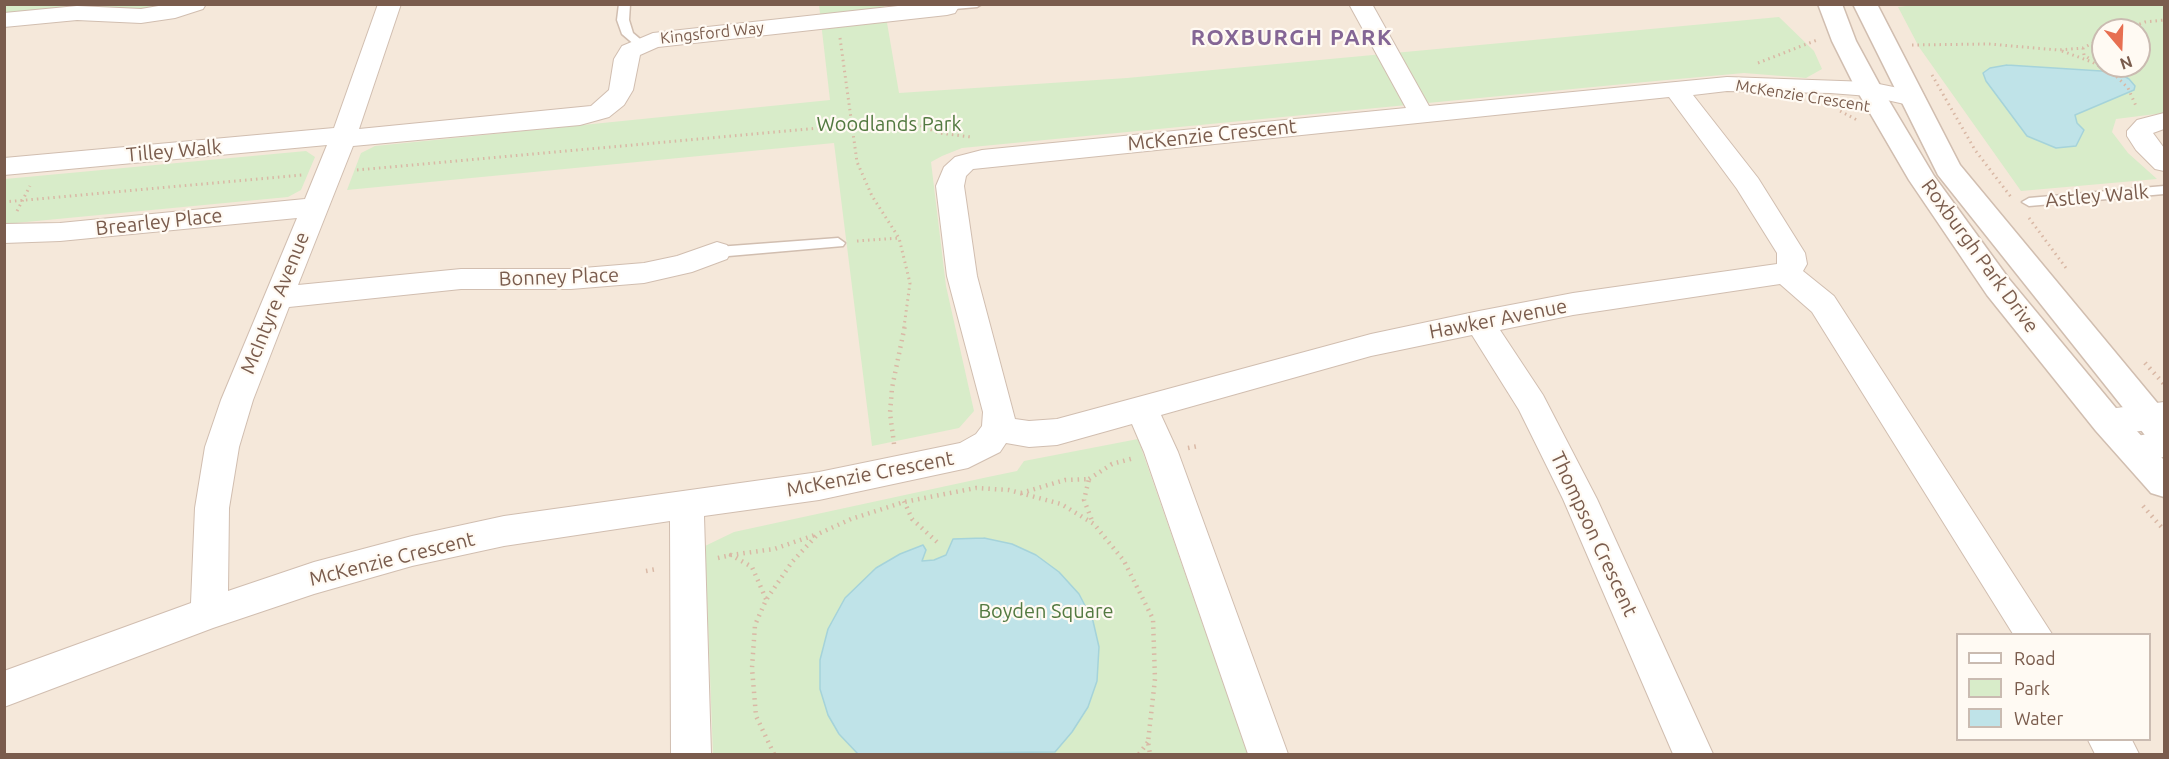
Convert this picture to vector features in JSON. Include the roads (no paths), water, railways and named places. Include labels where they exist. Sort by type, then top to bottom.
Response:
[{"type":"street","points":[[4,20],[77,13],[141,16],[195,4]]},
{"type":"street","name":"McIntyre Avenue","points":[[209,613],[212,508],[222,447],[237,400],[343,137],[390,4]]},
{"type":"street","points":[[1360,4],[1422,115]]},
{"type":"street","name":"Roxburgh Park Drive","points":[[1830,4],[1844,41],[1923,180],[1998,287],[2108,422],[2149,446],[2164,483]]},
{"type":"street","name":"Roxburgh Park Drive","points":[[1865,4],[1948,169],[2159,422]]},
{"type":"street","name":"Kingsford Way","points":[[343,137],[580,117],[600,112],[615,100],[621,90],[626,59],[640,44],[668,37],[947,8]]},
{"type":"street","name":"McKenzie Crescent","points":[[4,689],[209,613],[314,578],[412,551],[527,528],[687,506],[900,471],[969,455],[988,443],[998,429],[999,412],[962,276],[950,186],[954,173],[964,163],[982,158],[1727,84],[1875,98],[1914,104]]},
{"type":"street","points":[[1676,90],[1748,184],[1791,253],[1793,264],[1786,273],[1823,304],[2031,633]]},
{"type":"street","points":[[2164,121],[2146,126],[2140,131],[2145,144],[2164,163]]},
{"type":"street","name":"Tilley Walk","points":[[4,167],[343,137]]},
{"type":"street","name":"Brearley Place","points":[[10,225],[60,232],[314,207]]},
{"type":"street","name":"Bonney Place","points":[[277,298],[461,279],[571,279],[644,273],[682,265],[717,252]]},
{"type":"street","name":"Hawker Avenue","points":[[998,429],[1029,434],[1057,432],[1360,347],[1573,304],[1770,278],[1786,273]]},
{"type":"street","name":"Thompson Crescent","points":[[1479,322],[1532,405],[1580,499],[1693,754]]},
{"type":"street","points":[[1142,409],[1161,452],[1268,754]]},
{"type":"street","points":[[2108,422],[2159,422]]},
{"type":"street","points":[[687,506],[691,754]]},
{"type":"street","points":[[2109,741],[2119,754]]},
{"type":"lane","points":[[625,4],[623,20],[628,34],[640,44]]},
{"type":"lane","points":[[947,8],[977,4]]},
{"type":"lane","name":"Astley Walk","points":[[2029,202],[2164,190]]},
{"type":"lane","name":"Bonney Place","points":[[717,252],[838,243]]},
{"type":"water","points":[[2007,65],[2091,70],[2091,78],[2127,78],[2135,86],[2134,90],[2075,115],[2077,123],[2084,130],[2076,146],[2056,148],[2027,136],[1986,81],[1983,73],[1990,68]]},
{"type":"water","points":[[984,538],[1012,544],[1036,555],[1059,572],[1079,594],[1093,621],[1099,647],[1097,681],[1088,707],[1072,732],[1055,752],[858,754],[839,734],[828,715],[820,689],[820,660],[828,629],[845,598],[876,568],[900,554],[923,545],[926,550],[922,561],[934,560],[946,555],[953,539]]},
{"type":"district","name":"ROXBURGH PARK","points":[[1292,38]]},
{"type":"park label","name":"Woodlands Park","points":[[889,124]]},
{"type":"park label","name":"Boyden Square","points":[[1046,611]]}]
